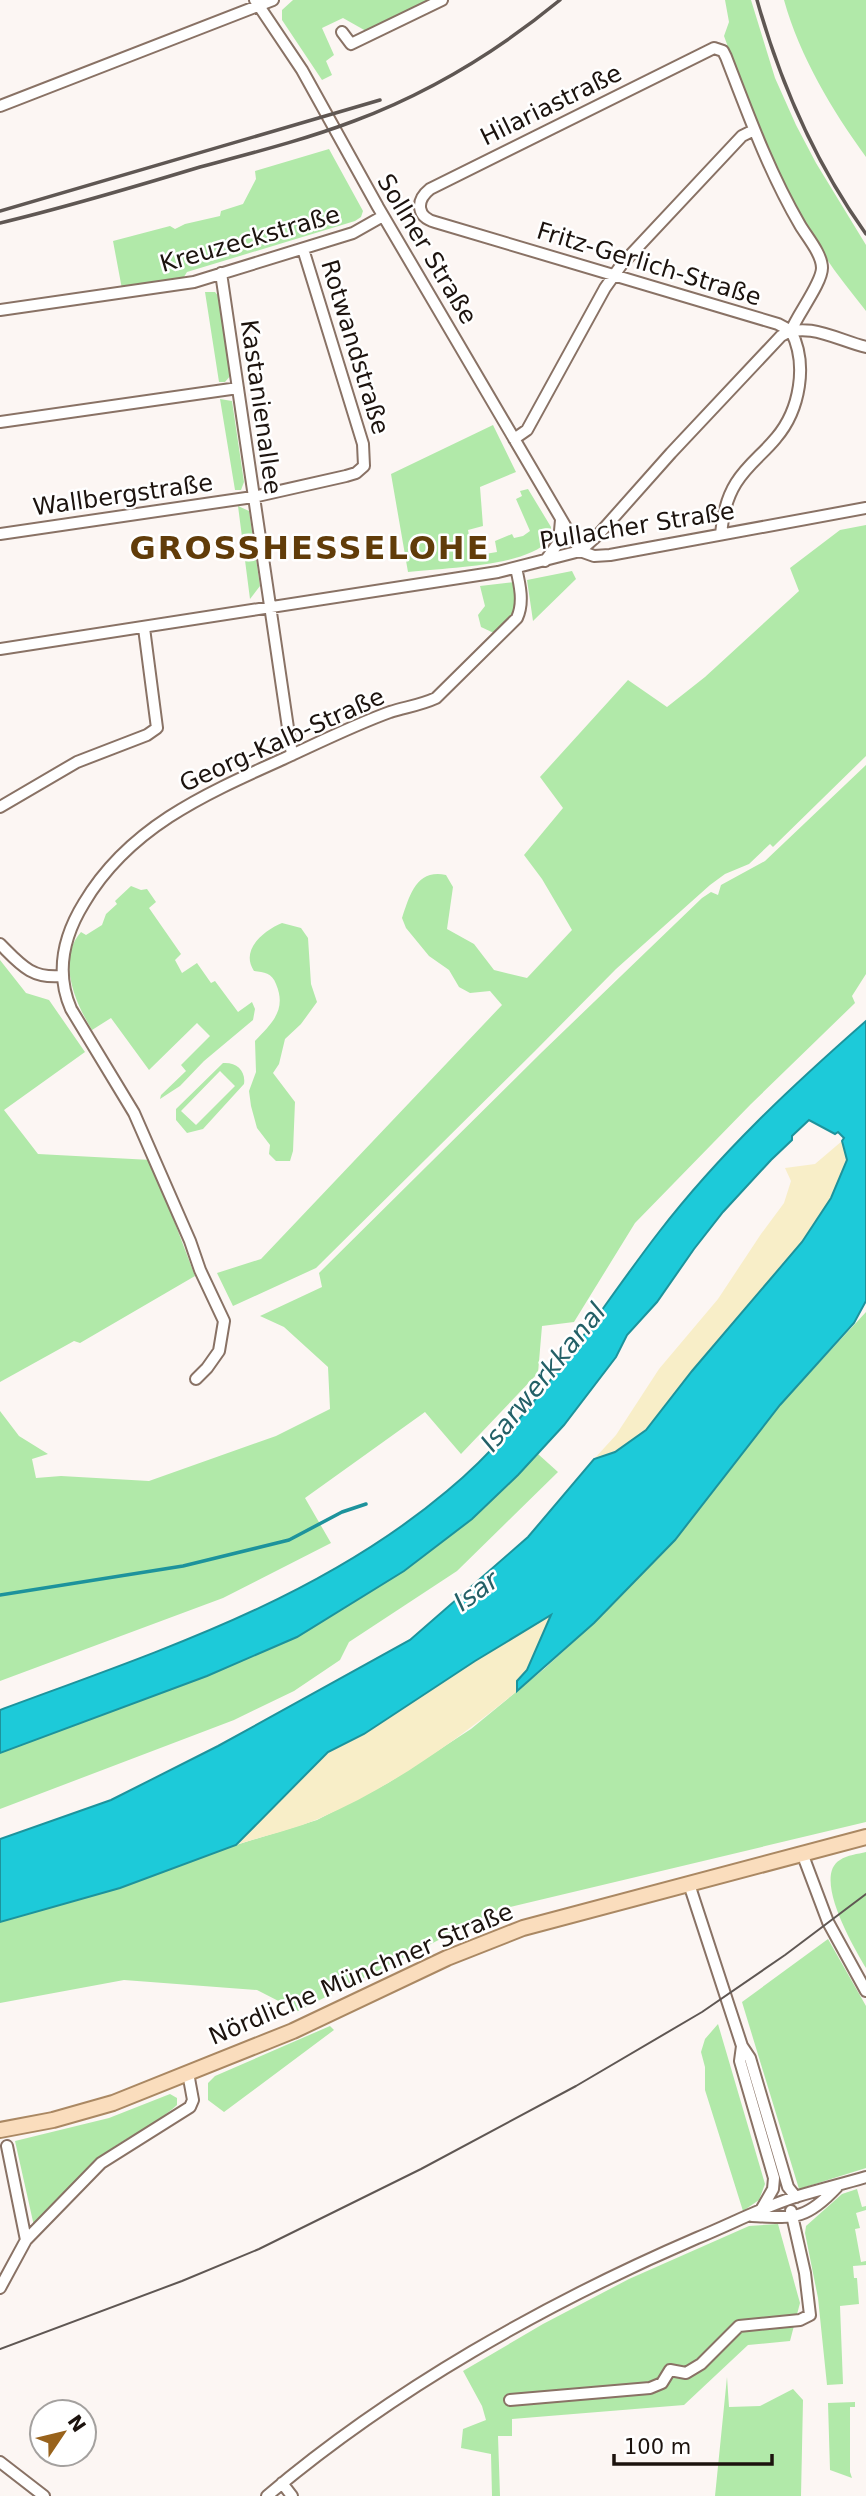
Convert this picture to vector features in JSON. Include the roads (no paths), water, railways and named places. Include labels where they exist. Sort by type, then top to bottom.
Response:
[{"type":"main road","name":"Nördliche Münchner Straße","points":[[0,2130],[53,2120],[113,2103],[293,2031],[447,1958],[523,1928],[866,1837]]},
{"type":"street","points":[[0,106],[257,3],[273,0]]},
{"type":"street","points":[[342,32],[351,44],[442,0]]},
{"type":"street","name":"Sollner Straße","points":[[257,3],[309,81],[383,216],[580,551]]},
{"type":"street","name":"Hilariastraße","points":[[421,215],[421,199],[430,189],[718,48],[726,57],[754,130]]},
{"type":"street","points":[[514,439],[527,430],[622,264],[742,136],[754,130],[784,197],[818,255],[822,267],[820,276],[791,331],[781,336],[599,534],[580,551]]},
{"type":"street","name":"Fritz-Gerlich-Straße","points":[[421,215],[425,219],[778,324],[791,331],[805,330],[866,347]]},
{"type":"street","name":"Kreuzeckstraße","points":[[0,310],[194,282],[353,233],[383,216]]},
{"type":"street","name":"Rotwandstraße","points":[[253,497],[346,476],[364,466],[363,444],[303,249]]},
{"type":"street","name":"Kastanienallee","points":[[221,273],[292,755]]},
{"type":"street","points":[[721,534],[725,509],[735,484],[746,468],[779,435],[793,411],[800,377],[797,343],[791,331]]},
{"type":"street","points":[[0,422],[238,388]]},
{"type":"street","name":"Wallbergstraße","points":[[0,534],[253,497]]},
{"type":"street","name":"Pullacher Straße","points":[[0,649],[516,568],[580,551],[594,556],[610,555],[866,508]]},
{"type":"street","points":[[544,561],[559,542],[561,520]]},
{"type":"street","name":"Georg-Kalb-Straße","points":[[196,1379],[219,1351],[224,1321],[134,1113],[64,993],[62,976],[66,939],[77,914],[100,877],[123,852],[156,825],[202,796],[292,755],[391,712],[436,698],[517,618],[521,610],[521,600],[516,568]]},
{"type":"street","points":[[0,807],[77,762],[147,735],[157,728],[144,628]]},
{"type":"street","points":[[0,944],[38,976],[62,976]]},
{"type":"street","points":[[802,1853],[830,1926],[866,1990]]},
{"type":"street","points":[[683,1886],[742,2046],[750,2059],[788,2187],[796,2197]]},
{"type":"street","points":[[742,2046],[740,2061],[774,2178],[773,2189],[761,2210]]},
{"type":"street","points":[[0,2288],[26,2240],[101,2163],[190,2107],[193,2100],[188,2073]]},
{"type":"street","points":[[7,2146],[26,2240]]},
{"type":"street","points":[[267,2496],[396,2400],[494,2340],[596,2284],[776,2204],[866,2177]]},
{"type":"street","points":[[749,2216],[806,2214],[839,2185]]},
{"type":"street","points":[[792,2214],[820,2191]]},
{"type":"street","points":[[510,2400],[650,2388],[662,2383],[670,2370],[686,2373],[701,2364],[739,2326],[800,2320],[810,2315],[805,2273],[792,2214],[776,2204]]},
{"type":"street","points":[[0,2462],[44,2496]]},
{"type":"street","points":[[282,2483],[292,2496]]},
{"type":"water","name":"Isar","points":[[866,1021],[866,1301],[854,1323],[780,1405],[675,1540],[594,1623],[517,1691],[517,1681],[527,1670],[551,1615],[364,1734],[328,1752],[236,1845],[120,1888],[0,1922],[0,1839],[111,1800],[218,1746],[410,1640],[528,1537],[594,1459],[615,1452],[646,1430],[692,1371],[802,1242],[831,1198],[847,1160],[842,1141],[844,1138],[838,1132],[835,1134],[809,1120],[792,1136],[792,1140],[723,1212],[657,1302],[627,1335],[616,1357],[564,1425],[472,1519],[404,1571],[297,1637],[207,1676],[0,1753],[0,1710],[176,1644],[290,1593],[345,1563],[397,1529],[447,1491],[507,1433],[534,1401],[682,1203],[784,1095]]},
{"type":"waterway","points":[[0,1595],[183,1566],[289,1540],[342,1512],[366,1504]]},
{"type":"tram line","points":[[0,2349],[182,2281],[259,2249],[421,2169],[576,2086],[702,2012],[785,1955],[866,1894]]},
{"type":"railway","points":[[0,223],[278,146],[382,110],[462,69],[560,0]]},
{"type":"railway","points":[[757,0],[788,92],[801,121],[831,179],[866,234]]},
{"type":"railway","points":[[0,211],[380,100]]},
{"type":"district","name":"GROSSHESSELOHE","points":[[310,548]]},
{"type":"water label","name":"Isarwerkkanal","points":[[543,1377]]}]
